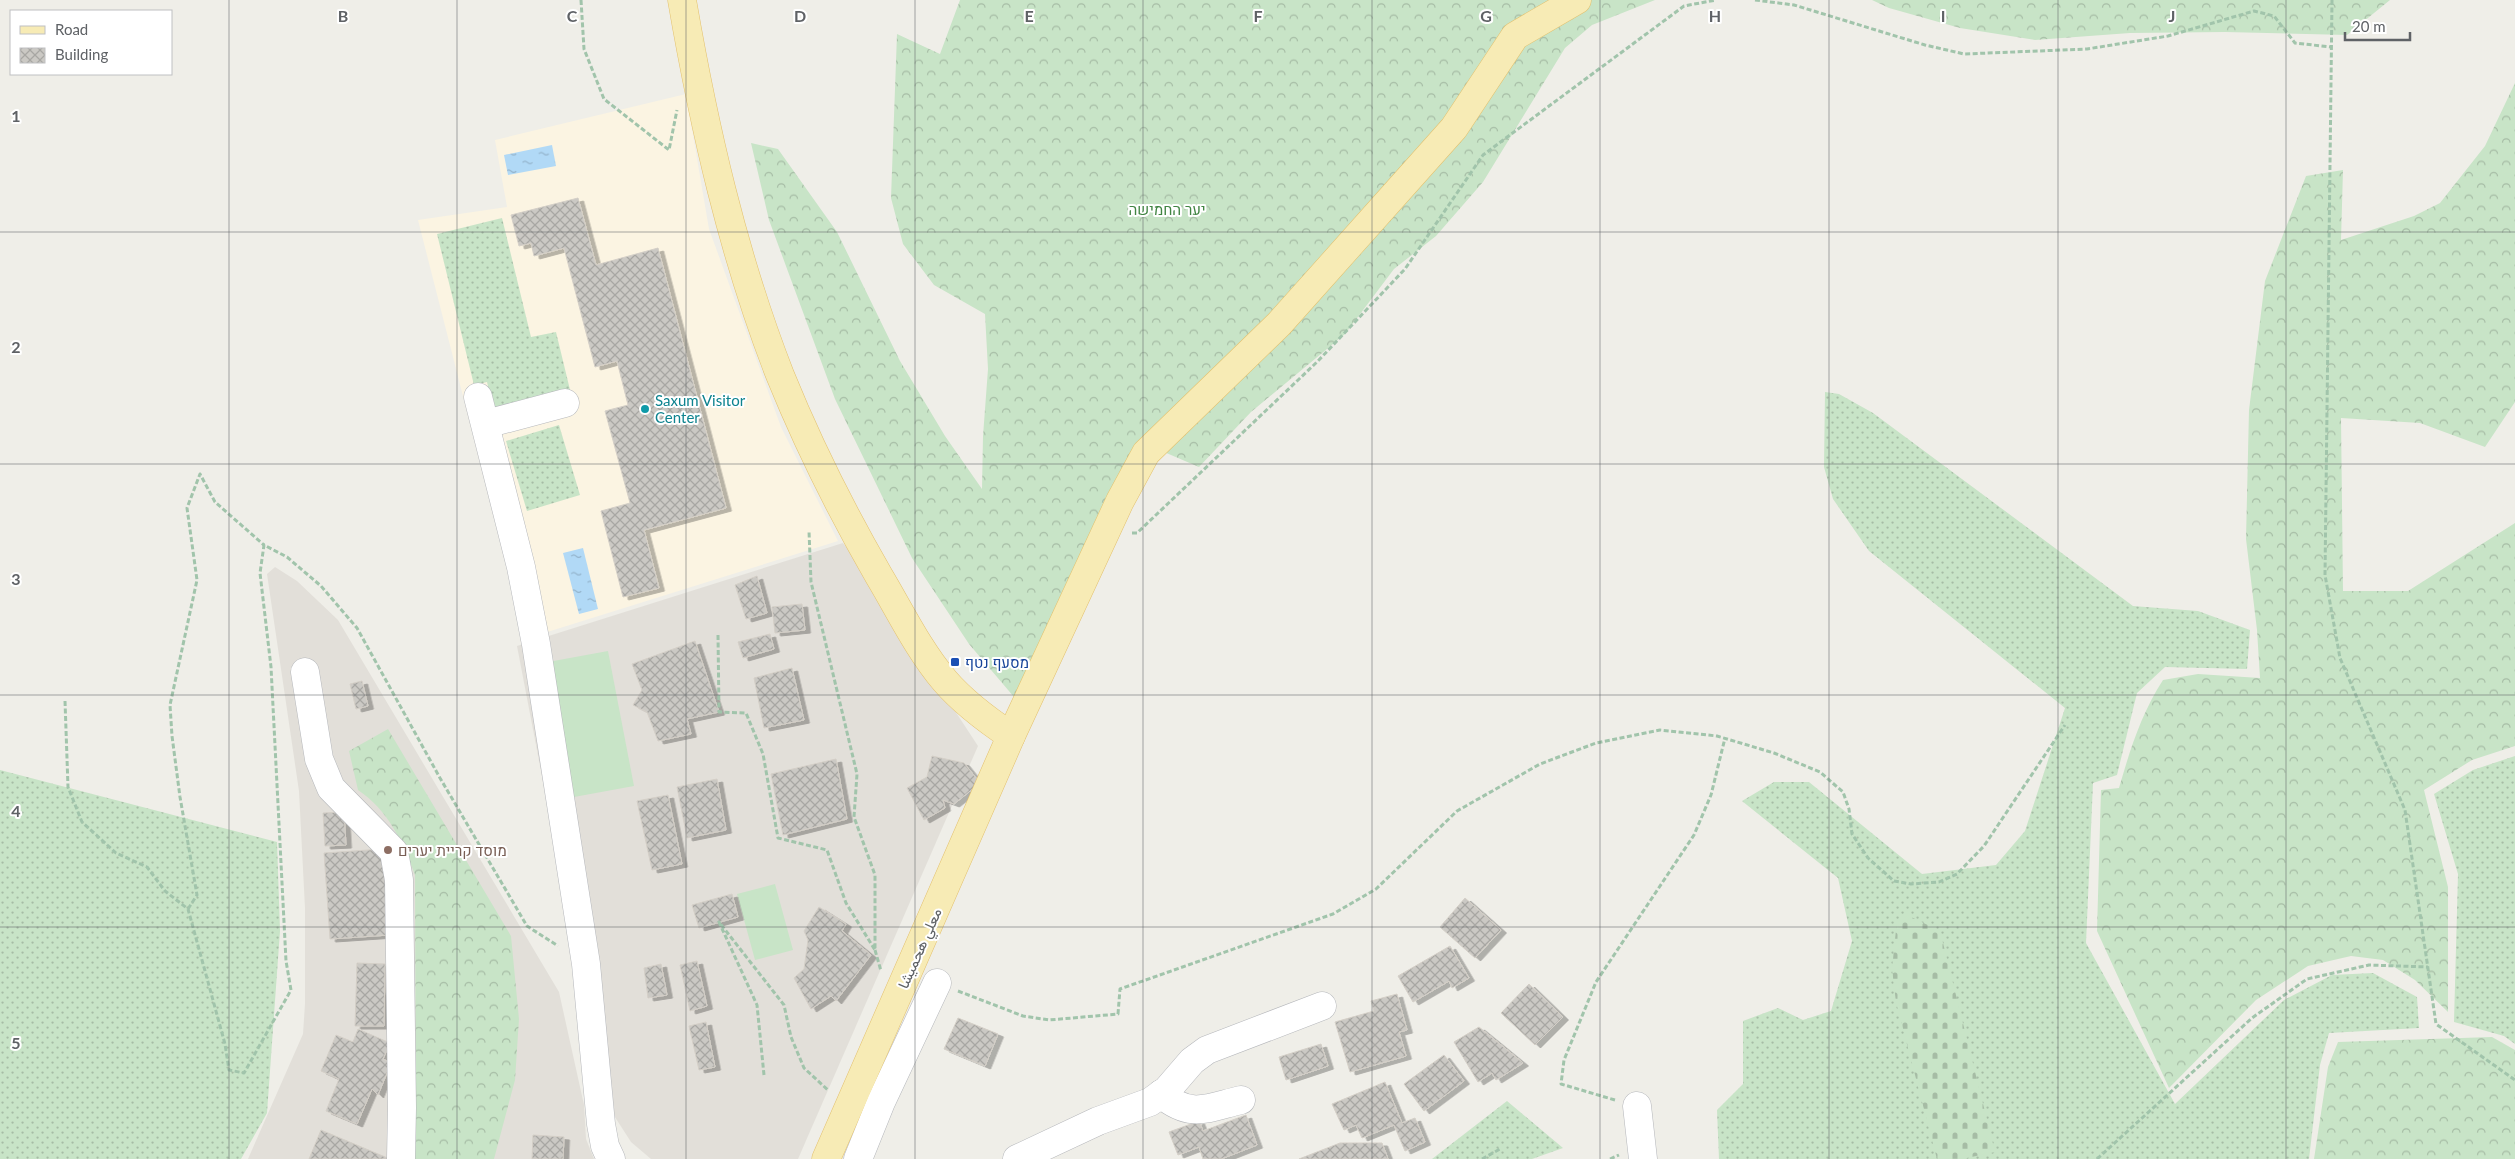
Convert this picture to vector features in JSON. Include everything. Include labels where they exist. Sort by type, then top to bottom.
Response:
[{"type":"main road","points":[[682,0],[690,46],[734,235],[777,366],[799,419],[861,544],[925,654],[945,681],[965,701],[1011,736]]},
{"type":"main road","name":"معلي هحميشا","points":[[826,1159],[1011,736],[1106,530],[1146,454],[1279,324],[1448,135],[1515,36],[1577,0]]},
{"type":"street","points":[[478,397],[521,566],[536,644],[586,964],[601,1124],[605,1146],[611,1159]]},
{"type":"street","points":[[486,424],[565,404]]},
{"type":"street","points":[[305,672],[319,759],[331,788],[394,852],[399,880],[401,1159]]},
{"type":"street","points":[[858,1159],[881,1102],[936,983]]},
{"type":"street","points":[[1017,1159],[1098,1120],[1150,1102],[1161,1094],[1207,1050],[1322,1006]]},
{"type":"street","points":[[1161,1094],[1172,1103],[1194,1111],[1241,1100]]},
{"type":"street","points":[[1637,1106],[1643,1159]]},
{"type":"path","points":[[581,0],[584,50],[604,99],[669,150],[678,103]]},
{"type":"path","points":[[1106,530],[1137,533],[1317,362],[1405,269],[1483,155],[1684,6],[1716,0]]},
{"type":"path","points":[[1755,0],[1794,4],[1925,45],[1964,54],[2087,49],[2168,36],[2254,11],[2274,16],[2295,43],[2332,47]]},
{"type":"path","points":[[2332,0],[2325,575],[2340,658],[2405,810],[2436,1024],[2515,1080]]},
{"type":"path","points":[[188,909],[197,895],[180,797],[170,705],[197,580],[187,508],[200,474],[215,502],[264,545],[287,557],[321,586],[357,628],[440,778],[528,926],[586,964]]},
{"type":"path","points":[[718,635],[719,712],[746,713],[763,754],[778,838],[827,850],[846,903],[875,950],[875,875],[854,817],[857,774],[811,582],[809,531]]},
{"type":"path","points":[[65,701],[68,787],[82,822],[116,853],[147,866],[165,891],[188,909],[225,1044],[229,1070],[244,1073],[291,990],[286,961],[271,667],[260,573],[264,545]]},
{"type":"path","points":[[936,983],[1023,1016],[1048,1020],[1069,1020],[1118,1014],[1120,989],[1333,914],[1376,889],[1457,811],[1540,764],[1596,743],[1660,730],[1725,738],[1774,753],[1820,772],[1843,792],[1849,808],[1852,834],[1868,858],[1894,881],[1911,884],[1939,882],[1957,874],[1984,846],[2065,725]]},
{"type":"path","points":[[1637,1106],[1561,1084],[1564,1060],[1596,982],[1694,835],[1711,795],[1725,738]]},
{"type":"path","points":[[764,1075],[757,1005],[719,922],[784,1005],[791,1037],[804,1068],[848,1109]]},
{"type":"path","points":[[2097,1159],[2252,1018],[2307,979],[2369,965],[2428,967]]},
{"type":"path","points":[[1482,1159],[1500,1149]]},
{"type":"shaded area","points":[[686,94],[709,229],[781,427],[838,541],[525,639],[418,220],[507,207],[495,140]]},
{"type":"shaded area","points":[[843,543],[978,746],[798,1159],[651,1159],[631,1142],[604,1100],[517,646]]},
{"type":"shaded area","name":"מוסד קריית יערים","points":[[275,567],[297,581],[338,620],[559,992],[584,1105],[586,1139],[594,1159],[248,1159],[303,1034],[305,1004],[305,908],[299,791],[267,574]]},
{"type":"green space","name":"יער החמישה","points":[[960,0],[1655,0],[1592,25],[1565,48],[1483,182],[1436,236],[1394,269],[1345,334],[1251,412],[1199,467],[1150,446],[1014,697],[969,644],[912,558],[835,399],[769,220],[751,143],[778,149],[837,232],[900,361],[945,436],[982,489],[983,436],[988,369],[985,314],[934,285],[903,244],[891,198],[897,34],[940,54]]},
{"type":"green space","points":[[1872,0],[2390,0],[2347,35],[2225,32],[2130,33],[2035,40],[1960,28],[1889,8]]},
{"type":"green space","points":[[2515,83],[2515,402],[2485,447],[2420,423],[2341,418],[2343,591],[2408,591],[2515,523],[2515,746],[2472,760],[2424,790],[2448,887],[2448,1012],[2415,980],[2383,960],[2351,956],[2308,966],[2256,1000],[2169,1088],[2097,931],[2101,790],[2119,788],[2142,719],[2163,680],[2198,674],[2260,678],[2257,630],[2246,539],[2249,410],[2265,281],[2306,176],[2343,170],[2341,240],[2414,216],[2440,203],[2485,146]]},
{"type":"green space","points":[[502,218],[531,337],[556,332],[571,394],[494,413],[487,382],[474,385],[437,234]]},
{"type":"green space","points":[[1825,392],[1839,394],[1873,413],[2133,606],[2198,611],[2250,630],[2247,669],[2165,667],[2137,693],[2117,775],[2093,783],[2086,943],[2175,1104],[2284,1000],[2332,975],[2373,973],[2417,997],[2419,1028],[2329,1033],[2320,1065],[2309,1159],[1719,1159],[1717,1110],[1743,1084],[1743,1021],[1778,1008],[1803,1020],[1831,1011],[1852,941],[1838,878],[1742,801],[1774,782],[1809,782],[1922,874],[1996,865],[2025,831],[2065,708],[1869,551],[1833,499],[1824,467]]},
{"type":"green space","points":[[559,425],[580,495],[527,511],[506,441]]},
{"type":"green space","points":[[608,651],[634,786],[574,797],[548,662]]},
{"type":"green space","points":[[388,729],[511,936],[519,1019],[515,1080],[494,1159],[414,1159],[416,1126],[415,875],[400,839],[386,817],[369,798],[358,790],[349,751]]},
{"type":"green space","points":[[2515,756],[2515,1044],[2504,1036],[2454,1022],[2458,874],[2434,794],[2473,770]]},
{"type":"green space","points":[[0,770],[277,842],[280,931],[267,1113],[241,1159],[0,1159]]},
{"type":"green space","points":[[775,884],[793,950],[755,960],[737,894]]},
{"type":"green space","points":[[1907,915],[1940,931],[1995,1152],[1962,1159],[1937,1159],[1896,1002],[1892,969],[1897,920]]},
{"type":"green space","points":[[2492,1037],[2515,1050],[2515,1159],[2314,1159],[2328,1067],[2338,1042]]},
{"type":"green space","points":[[1507,1101],[1563,1148],[1532,1159],[1432,1159]]},
{"type":"water","points":[[552,145],[556,166],[508,175],[504,155]]},
{"type":"water","points":[[583,548],[598,609],[579,614],[563,553]]},
{"type":"building","points":[[578,198],[596,265],[658,248],[726,508],[644,530],[659,588],[623,597],[601,511],[630,503],[605,411],[628,405],[617,361],[595,367],[564,248],[534,256],[531,243],[519,246],[511,215]]},
{"type":"building","points":[[757,576],[767,613],[746,619],[735,585]]},
{"type":"building","points":[[802,604],[805,630],[775,633],[772,607]]},
{"type":"building","points":[[770,634],[774,649],[743,658],[738,642]]},
{"type":"building","points":[[695,641],[719,712],[687,719],[691,734],[658,741],[647,712],[633,705],[642,690],[632,664]]},
{"type":"building","points":[[792,668],[804,720],[764,728],[754,678]]},
{"type":"building","points":[[362,681],[368,706],[356,709],[350,684]]},
{"type":"building","points":[[932,756],[964,763],[980,783],[954,804],[943,800],[945,808],[924,820],[907,788],[927,777]]},
{"type":"building","points":[[836,759],[847,819],[783,835],[771,774]]},
{"type":"building","points":[[717,779],[726,830],[687,838],[677,787]]},
{"type":"building","points":[[668,795],[682,864],[652,870],[637,801]]},
{"type":"building","points":[[344,812],[346,845],[325,846],[323,813]]},
{"type":"building","points":[[383,849],[389,935],[330,939],[324,853]]},
{"type":"building","points":[[732,894],[738,917],[699,928],[692,905]]},
{"type":"building","points":[[1465,898],[1501,930],[1475,958],[1440,927]]},
{"type":"building","points":[[819,907],[846,924],[842,931],[871,955],[836,1001],[831,996],[811,1009],[794,978],[804,969],[808,940],[804,931]]},
{"type":"building","points":[[1450,946],[1469,978],[1452,988],[1449,981],[1413,1002],[1398,976]]},
{"type":"building","points":[[697,961],[707,1006],[690,1011],[680,965]]},
{"type":"building","points":[[357,963],[385,964],[384,1026],[355,1026]]},
{"type":"building","points":[[661,964],[667,995],[648,998],[644,968]]},
{"type":"building","points":[[1529,984],[1563,1017],[1535,1045],[1501,1013]]},
{"type":"building","points":[[1397,994],[1407,1030],[1399,1032],[1406,1056],[1350,1072],[1335,1022],[1374,1011],[1371,1001]]},
{"type":"building","points":[[958,1018],[998,1034],[985,1066],[944,1049]]},
{"type":"building","points":[[706,1022],[715,1067],[699,1070],[689,1026]]},
{"type":"building","points":[[1479,1027],[1523,1063],[1496,1080],[1492,1073],[1478,1082],[1454,1042]]},
{"type":"building","points":[[358,1029],[390,1043],[383,1059],[391,1063],[378,1095],[372,1089],[357,1124],[326,1111],[339,1079],[321,1071],[336,1035],[353,1042]]},
{"type":"building","points":[[1321,1044],[1328,1066],[1286,1080],[1279,1057]]},
{"type":"building","points":[[1444,1055],[1464,1081],[1424,1111],[1404,1084]]},
{"type":"building","points":[[1385,1082],[1402,1123],[1415,1118],[1425,1142],[1405,1151],[1394,1125],[1362,1138],[1356,1125],[1344,1130],[1332,1104]]},
{"type":"building","points":[[1246,1115],[1257,1145],[1221,1159],[1203,1159],[1199,1147],[1178,1155],[1169,1132],[1199,1121],[1203,1131]]},
{"type":"building","points":[[321,1130],[390,1159],[309,1159]]},
{"type":"building","points":[[533,1135],[564,1137],[563,1159],[532,1159]]},
{"type":"building","points":[[1340,1143],[1382,1143],[1388,1159],[1299,1159]]},
{"type":"place","name":"Saxum Visitor Center","points":[[645,409]]},
{"type":"place","name":"מסעף נטף","points":[[955,662]]},
{"type":"place","name":"מוסד קריית יערים","points":[[388,850]]}]
